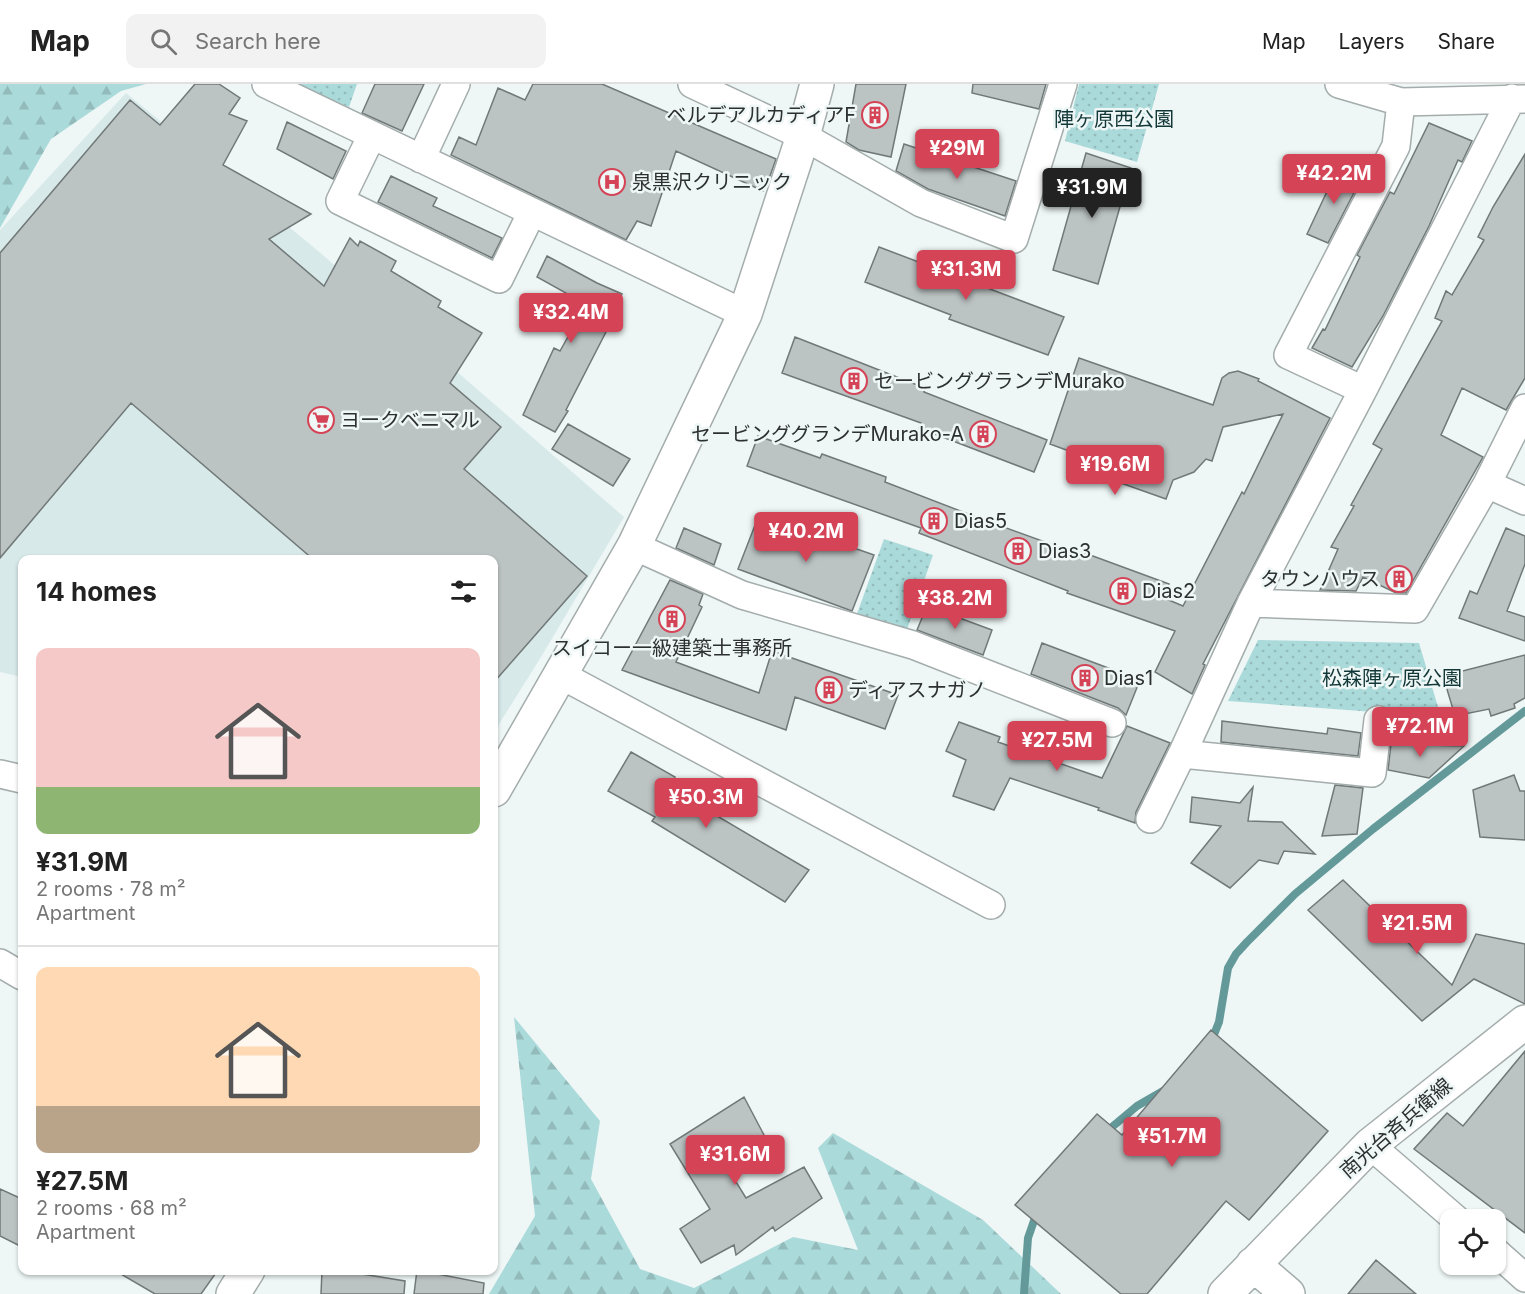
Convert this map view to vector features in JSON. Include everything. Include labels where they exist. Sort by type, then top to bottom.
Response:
[{"type":"street","points":[[266,84],[745,314]]},
{"type":"street","points":[[421,159],[456,84]]},
{"type":"street","points":[[692,84],[803,136],[921,203],[1014,239],[1063,84]]},
{"type":"street","points":[[498,783],[634,546],[745,314],[803,136],[817,84]]},
{"type":"street","points":[[1149,819],[1182,754],[1251,603],[1519,99],[1401,102],[1339,84]]},
{"type":"street","points":[[1363,390],[1288,355],[1396,146],[1401,102]]},
{"type":"street","points":[[372,135],[340,201],[499,279],[532,212]]},
{"type":"street","points":[[1251,603],[1415,609],[1487,484],[1525,408]]},
{"type":"street","points":[[1487,484],[1525,501]]},
{"type":"street","points":[[634,546],[742,595],[913,645],[1112,723]]},
{"type":"street","points":[[561,675],[991,905]]},
{"type":"street","points":[[1182,754],[1372,773],[1378,720]]},
{"type":"street","points":[[0,774],[18,778]]},
{"type":"street","points":[[0,963],[18,974]]},
{"type":"street","name":"南光台斉兵衛線","points":[[1225,1294],[1370,1145],[1525,1022]]},
{"type":"street","points":[[1370,1145],[1444,1209]]},
{"type":"street","points":[[1506,1261],[1525,1278]]},
{"type":"street","points":[[1253,1264],[1288,1294]]},
{"type":"street","points":[[233,1294],[245,1275]]},
{"type":"shaded area","points":[[126,93],[317,250],[624,517],[498,726],[498,555],[18,555],[18,676],[0,672],[0,230]]},
{"type":"green space","points":[[0,84],[146,84],[121,91],[51,139],[0,228]]},
{"type":"green space","points":[[295,84],[357,84],[349,107]]},
{"type":"green space","name":"陣ヶ原西公園","points":[[1079,84],[1159,84],[1137,162],[1065,141]]},
{"type":"green space","points":[[884,539],[933,555],[904,638],[854,622]]},
{"type":"green space","name":"松森陣ヶ原公園","points":[[1258,640],[1419,643],[1441,717],[1228,701]]},
{"type":"green space","points":[[514,1017],[600,1121],[591,1179],[640,1269],[694,1288],[793,1237],[858,1250],[818,1148],[833,1133],[983,1220],[1061,1294],[489,1294],[535,1216]]},
{"type":"building","points":[[195,84],[219,84],[240,98],[229,114],[247,121],[223,165],[311,214],[269,239],[324,286],[350,238],[358,246],[360,241],[396,261],[391,271],[441,301],[438,307],[482,333],[450,383],[501,427],[464,469],[587,576],[498,677],[498,555],[308,555],[131,403],[0,558],[0,253],[130,100],[160,125]]},
{"type":"building","points":[[375,84],[424,84],[402,131],[362,113]]},
{"type":"building","points":[[533,84],[602,84],[776,159],[763,191],[676,151],[651,226],[637,221],[626,240],[451,155],[459,137],[476,145],[498,88],[525,100]]},
{"type":"building","name":"ベルデアルカディアF","points":[[856,84],[906,84],[891,157],[859,150],[846,142]]},
{"type":"building","points":[[973,84],[1046,84],[1039,109],[972,93]]},
{"type":"building","points":[[287,122],[346,151],[333,179],[277,149]]},
{"type":"building","points":[[1429,123],[1472,141],[1462,162],[1458,160],[1429,226],[1383,316],[1352,367],[1312,348],[1323,329],[1325,330],[1360,257],[1357,255],[1390,192],[1394,194]]},
{"type":"building","points":[[904,144],[1016,181],[1005,216],[928,189],[896,171]]},
{"type":"building","points":[[1086,153],[1131,168],[1098,284],[1053,270]]},
{"type":"building","points":[[1525,154],[1525,378],[1506,410],[1462,388],[1441,435],[1483,457],[1406,593],[1396,593],[1363,577],[1356,591],[1320,590],[1338,549],[1331,547],[1382,449],[1373,444],[1442,321],[1435,318],[1446,291],[1452,295],[1484,240],[1478,237]]},
{"type":"building","points":[[1338,168],[1361,179],[1328,243],[1307,234]]},
{"type":"building","points":[[391,176],[437,198],[433,206],[502,238],[492,258],[378,202]]},
{"type":"building","points":[[879,247],[1064,317],[1048,355],[949,319],[951,315],[865,282]]},
{"type":"building","points":[[547,256],[622,294],[607,330],[566,410],[568,411],[555,432],[523,415],[554,348],[560,351],[584,308],[582,307],[584,303],[537,277]]},
{"type":"building","points":[[795,337],[925,388],[924,392],[1047,440],[1034,472],[919,428],[921,423],[782,373]]},
{"type":"building","points":[[1079,358],[1213,405],[1222,378],[1238,371],[1259,379],[1258,381],[1330,418],[1203,664],[1205,665],[1192,694],[1155,672],[1175,631],[1067,593],[1068,591],[919,533],[921,528],[747,466],[758,436],[820,458],[822,454],[886,477],[885,482],[976,517],[1169,584],[1164,598],[1183,606],[1242,492],[1244,494],[1283,414],[1223,427],[1212,461],[1206,459],[1194,472],[1173,480],[1166,499],[1084,470],[1088,458],[1050,444]]},
{"type":"building","points":[[568,424],[630,459],[613,486],[552,449]]},
{"type":"building","points":[[759,515],[874,555],[852,611],[738,569]]},
{"type":"building","points":[[684,528],[721,544],[714,565],[676,548]]},
{"type":"building","points":[[1506,528],[1525,536],[1525,564],[1507,611],[1525,617],[1525,641],[1459,618],[1470,591],[1477,594]]},
{"type":"building","points":[[670,580],[703,594],[699,605],[702,607],[676,662],[759,693],[772,651],[898,695],[885,729],[795,697],[786,730],[622,670]]},
{"type":"building","points":[[927,606],[992,630],[983,655],[917,630]]},
{"type":"building","name":"Dias1","points":[[1042,643],[1140,680],[1126,715],[1118,708],[1031,674]]},
{"type":"building","points":[[1525,655],[1525,698],[1514,704],[1515,708],[1491,716],[1489,709],[1455,716],[1443,676]]},
{"type":"building","points":[[1222,721],[1327,734],[1328,728],[1361,733],[1358,756],[1221,742]]},
{"type":"building","points":[[959,722],[1000,737],[998,742],[1102,778],[1127,726],[1170,743],[1136,812],[1135,823],[1098,810],[1099,808],[1010,778],[994,810],[953,796],[966,760],[946,751]]},
{"type":"building","points":[[1391,744],[1464,746],[1429,778],[1388,770]]},
{"type":"building","points":[[631,752],[675,777],[668,787],[809,870],[785,902],[652,821],[655,817],[608,791]]},
{"type":"building","points":[[1514,775],[1520,791],[1525,791],[1525,840],[1480,837],[1473,790]]},
{"type":"building","points":[[1335,785],[1363,788],[1357,834],[1322,836]]},
{"type":"building","points":[[1253,787],[1248,821],[1282,822],[1315,854],[1284,851],[1278,864],[1259,860],[1230,888],[1191,863],[1221,826],[1190,822],[1192,797],[1240,803]]},
{"type":"building","points":[[1343,880],[1452,985],[1476,934],[1525,944],[1525,1004],[1474,979],[1422,1021],[1308,910]]},
{"type":"building","points":[[1211,1030],[1328,1131],[1249,1220],[1226,1201],[1147,1294],[1121,1294],[1015,1205],[1097,1114],[1122,1135]]},
{"type":"building","points":[[1525,1051],[1525,1233],[1506,1219],[1506,1209],[1493,1209],[1414,1149],[1447,1113],[1463,1126]]},
{"type":"building","points":[[744,1097],[764,1135],[723,1161],[746,1198],[804,1167],[822,1198],[775,1231],[773,1227],[736,1255],[734,1245],[701,1263],[680,1229],[710,1209],[670,1144]]},
{"type":"building","points":[[0,1189],[18,1197],[18,1245],[0,1236]]},
{"type":"building","points":[[1376,1260],[1416,1294],[1348,1294]]},
{"type":"building","points":[[123,1275],[214,1275],[201,1294],[155,1294]]},
{"type":"building","points":[[322,1275],[368,1275],[405,1281],[404,1294],[321,1294]]},
{"type":"building","points":[[416,1275],[443,1275],[484,1283],[483,1294],[414,1294]]},
{"type":"waterway","points":[[1211,1042],[1219,1022],[1228,968],[1236,954],[1247,942],[1295,894],[1373,829],[1525,711]]},
{"type":"waterway","points":[[1106,1132],[1137,1106],[1163,1091]]},
{"type":"waterway","points":[[1024,1294],[1028,1238],[1037,1212]]},
{"type":"place","name":"ベルデアルカディアF","points":[[875,115]]},
{"type":"place","name":"泉黒沢クリニック","points":[[612,182]]},
{"type":"place","name":"セービンググランデMurako","points":[[854,381]]},
{"type":"place","name":"ヨークベニマル","points":[[321,420]]},
{"type":"place","name":"セービンググランデMurako-A","points":[[983,434]]},
{"type":"place","name":"Dias5","points":[[934,521]]},
{"type":"place","name":"Dias3","points":[[1018,551]]},
{"type":"place","name":"タウンハウス","points":[[1399,579]]},
{"type":"place","name":"Dias2","points":[[1123,591]]},
{"type":"place","name":"スイコー一級建築士事務所","points":[[672,619]]},
{"type":"place","name":"Dias1","points":[[1085,678]]},
{"type":"place","name":"ディアスナガノ","points":[[829,690]]}]
